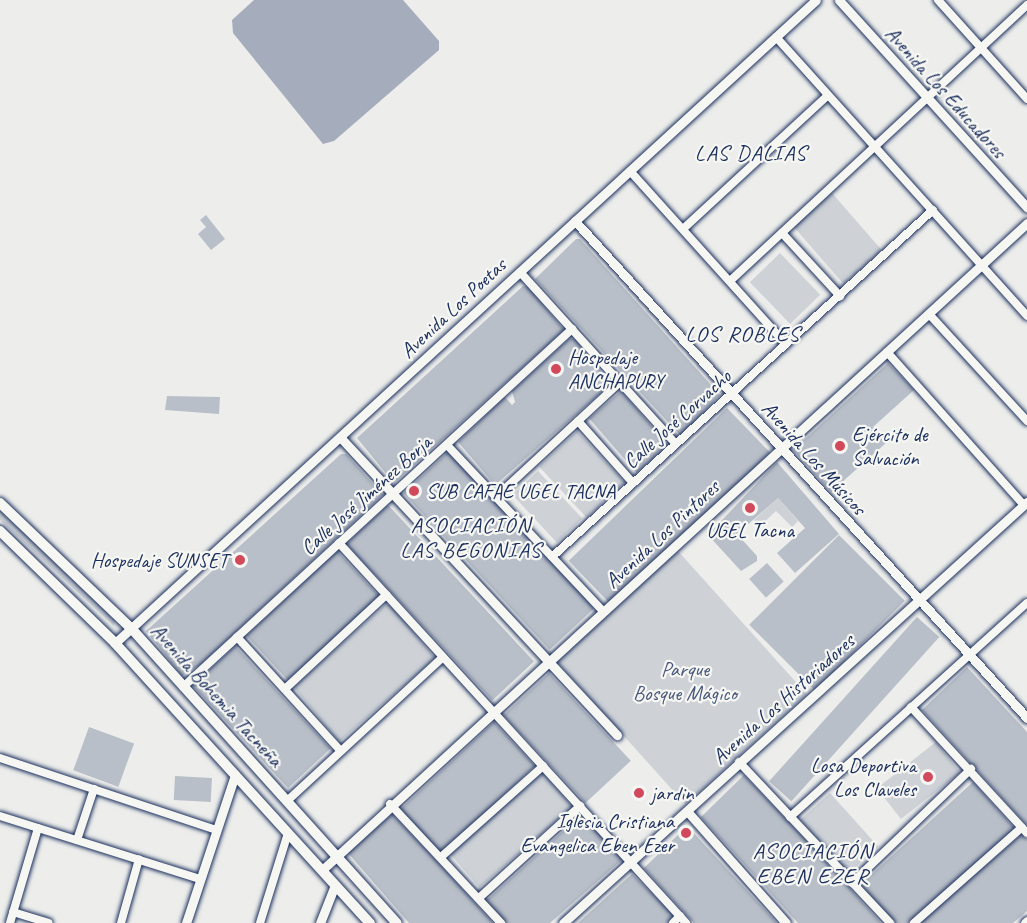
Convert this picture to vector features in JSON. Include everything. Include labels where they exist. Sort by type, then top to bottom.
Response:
[{"type":"main road","name":"Avenida Bohemia Tacneña","points":[[0,503],[130,628],[397,923]]},
{"type":"main road","name":"Avenida Bohemia Tacneña","points":[[0,531],[115,643],[370,923]]},
{"type":"street","name":"Avenida Los Poetas","points":[[115,643],[816,0]]},
{"type":"street","name":"Avenida Los Educadores","points":[[839,0],[1027,207]]},
{"type":"street","points":[[938,0],[1027,99]]},
{"type":"street","points":[[730,281],[1027,5]]},
{"type":"street","points":[[776,37],[1027,316]]},
{"type":"street","points":[[683,229],[828,95]]},
{"type":"street","points":[[630,171],[786,344]]},
{"type":"street","name":"Calle José Corvacho","points":[[552,557],[933,210]]},
{"type":"street","name":"Avenida Los Músicos","points":[[575,221],[1027,718]]},
{"type":"street","name":"Avenida Los Pintores","points":[[322,870],[338,858],[346,843],[604,612],[1027,223]]},
{"type":"street","points":[[782,233],[840,296]]},
{"type":"street","points":[[520,272],[676,444]]},
{"type":"street","points":[[929,314],[1027,421]]},
{"type":"street","name":"Calle José Jiménez Borja","points":[[183,687],[572,329]]},
{"type":"street","points":[[887,352],[1025,503]]},
{"type":"street","points":[[496,497],[620,382]]},
{"type":"street","points":[[578,421],[633,483]]},
{"type":"street","points":[[340,437],[617,735]]},
{"type":"street","points":[[447,445],[604,612]]},
{"type":"street","name":"Avenida Los Historiadores","points":[[563,923],[1025,503]]},
{"type":"street","points":[[339,543],[632,861],[686,923]]},
{"type":"street","points":[[286,688],[386,595]]},
{"type":"street","points":[[790,817],[1024,606],[1027,615]]},
{"type":"street","points":[[237,637],[286,688],[340,750]]},
{"type":"street","points":[[287,801],[443,657]]},
{"type":"street","points":[[911,707],[1024,830],[914,923]]},
{"type":"street","points":[[0,758],[216,830]]},
{"type":"street","points":[[739,762],[890,923]]},
{"type":"street","points":[[441,857],[543,766]]},
{"type":"street","points":[[852,883],[971,770]]},
{"type":"street","points":[[186,923],[235,775]]},
{"type":"street","points":[[77,840],[93,789]]},
{"type":"street","points":[[390,804],[501,923]]},
{"type":"street","points":[[479,898],[580,806]]},
{"type":"street","points":[[687,811],[786,923]]},
{"type":"street","points":[[0,816],[200,879]]},
{"type":"street","points":[[10,923],[38,828]]},
{"type":"street","points":[[260,923],[288,833]]},
{"type":"street","points":[[121,923],[139,859]]},
{"type":"street","points":[[320,923],[335,885]]},
{"type":"street","points":[[13,912],[48,923]]},
{"type":"street","points":[[673,923],[680,916]]},
{"type":"green space","points":[[832,193],[882,250],[843,284],[794,226]]},
{"type":"green space","points":[[780,253],[820,295],[790,324],[750,282]]},
{"type":"green space","points":[[577,431],[625,482],[587,518],[539,466]]},
{"type":"green space","points":[[538,471],[582,519],[557,542],[512,495]]},
{"type":"green space","points":[[778,498],[798,521],[792,527],[776,511],[760,526],[754,520]]},
{"type":"green space","points":[[0,506],[115,617],[114,626],[0,520]]},
{"type":"green space","name":"Parque Bosque Mágico","points":[[678,551],[807,694],[685,804],[556,661]]},
{"type":"green space","points":[[385,605],[390,605],[435,658],[339,742],[294,687]]},
{"type":"green space","points":[[936,742],[960,773],[901,819],[877,788]]},
{"type":"green space","points":[[542,772],[572,807],[479,887],[449,853]]},
{"type":"green space","points":[[830,793],[878,847],[848,873],[800,820]]},
{"type":"water","points":[[254,0],[403,0],[439,41],[439,50],[334,141],[323,144],[233,33],[232,20]]},
{"type":"building","points":[[206,215],[225,239],[211,250],[198,234],[206,227],[200,220]]},
{"type":"building","points":[[576,239],[580,239],[720,395],[681,436],[535,279]]},
{"type":"building","points":[[523,286],[528,287],[564,330],[394,483],[357,438]]},
{"type":"building","points":[[569,339],[575,339],[611,384],[495,485],[458,442],[505,397],[512,405],[515,402],[512,391]]},
{"type":"building","points":[[888,363],[914,390],[873,427],[887,442],[831,492],[793,450]]},
{"type":"building","points":[[621,391],[668,445],[637,473],[589,419]]},
{"type":"building","points":[[167,396],[220,397],[219,414],[165,410]]},
{"type":"building","points":[[727,408],[770,453],[612,605],[569,561]]},
{"type":"building","points":[[449,451],[595,608],[550,650],[404,493]]},
{"type":"building","points":[[341,454],[346,454],[383,495],[200,665],[182,676],[146,631]]},
{"type":"building","name":"UGEL Tacna","points":[[777,462],[839,534],[795,573],[777,553],[805,528],[778,498],[737,534],[757,556],[757,561],[741,571],[708,535]]},
{"type":"building","points":[[388,505],[534,662],[492,700],[346,544]]},
{"type":"building","points":[[839,535],[905,601],[815,691],[749,625]]},
{"type":"building","points":[[337,551],[379,596],[289,681],[246,636]]},
{"type":"building","points":[[767,563],[784,582],[766,598],[749,579]]},
{"type":"building","points":[[917,617],[939,637],[791,801],[769,781]]},
{"type":"building","points":[[235,646],[330,748],[288,788],[193,686]]},
{"type":"building","points":[[967,667],[1027,732],[1027,825],[922,710]]},
{"type":"building","points":[[549,673],[631,761],[585,803],[504,715]]},
{"type":"building","points":[[494,722],[535,766],[441,853],[400,809]]},
{"type":"building","points":[[89,727],[134,743],[118,787],[73,770]]},
{"type":"building","points":[[744,775],[881,923],[798,923],[701,817]]},
{"type":"building","points":[[175,776],[212,778],[211,802],[174,800]]},
{"type":"building","points":[[973,782],[1015,829],[908,923],[893,923],[859,886]]},
{"type":"building","points":[[583,813],[624,858],[550,923],[507,923],[486,901]]},
{"type":"building","points":[[392,814],[493,923],[409,923],[348,853]]},
{"type":"building","points":[[685,828],[689,828],[777,923],[694,923],[644,868]]},
{"type":"building","points":[[1021,835],[1027,839],[1027,911],[1013,923],[919,923]]},
{"type":"building","points":[[632,874],[673,914],[668,923],[578,923]]},
{"type":"place","name":"Hospedaje ANCHAPURY","points":[[556,369]]},
{"type":"place","name":"Ejército de Salvación","points":[[840,446]]},
{"type":"place","name":"SUB CAFAE UGEL TACNA","points":[[414,491]]},
{"type":"place","name":"UGEL Tacna","points":[[750,508]]},
{"type":"place","name":"Hospedaje SUNSET","points":[[240,560]]},
{"type":"place","name":"Losa Deportiva Los Claveles","points":[[928,777]]},
{"type":"place","name":"jardin","points":[[639,793]]},
{"type":"place","name":"Iglesia Cristiana Evangelica Eben Ezer","points":[[686,833]]},
{"type":"district","name":"LAS DALIAS","points":[[751,154]]},
{"type":"district","name":"LOS ROBLES","points":[[743,335]]},
{"type":"district","name":"ASOCIACIÓN LAS BEGONIAS","points":[[471,538]]},
{"type":"district","name":"ASOCIACIÓN EBEN EZER","points":[[813,864]]}]
